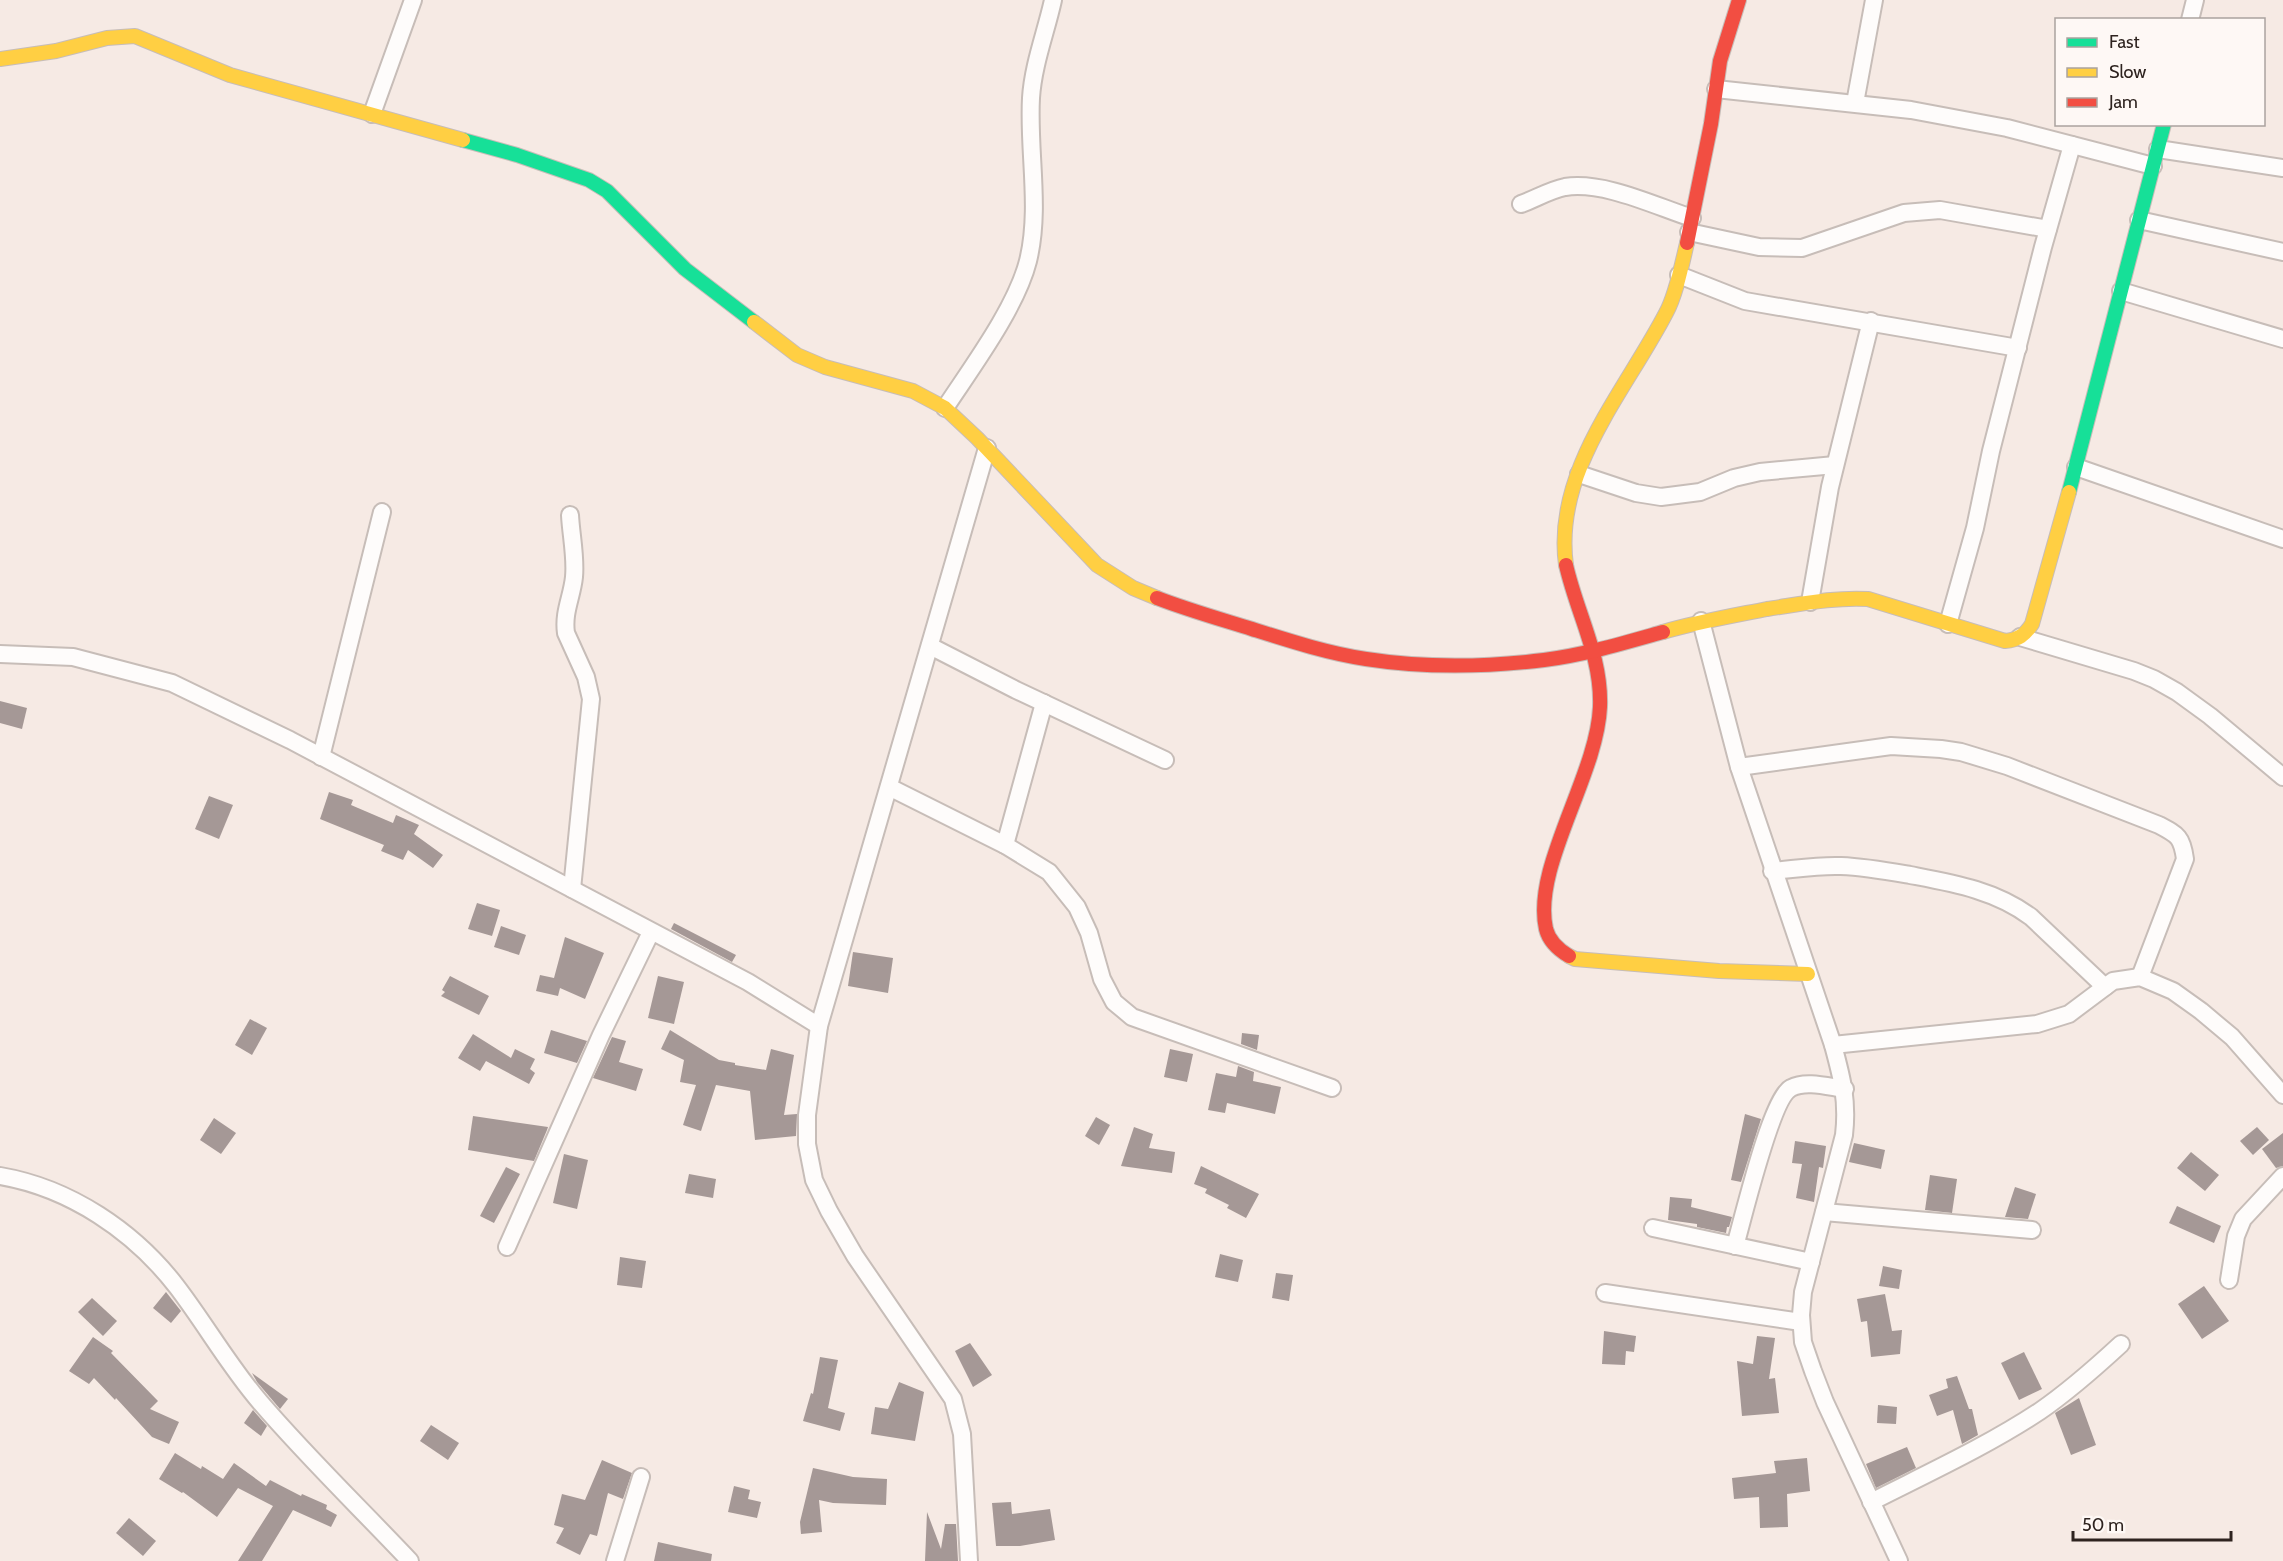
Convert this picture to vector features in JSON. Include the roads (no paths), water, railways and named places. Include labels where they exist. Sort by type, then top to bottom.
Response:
[{"type":"street","points":[[372,114],[413,0]]},
{"type":"street","points":[[945,408],[992,336],[1016,291],[1027,263],[1034,214],[1031,95],[1053,0]]},
{"type":"street","points":[[1739,0],[1720,62],[1711,124],[1680,275],[1667,312],[1605,419],[1579,474],[1568,507],[1563,535],[1565,565],[1571,590],[1594,651],[1600,694],[1600,719],[1590,762],[1556,856],[1545,907],[1546,928],[1554,944],[1564,954],[1575,959],[1719,971],[1808,974]]},
{"type":"street","points":[[1855,103],[1874,0]]},
{"type":"street","points":[[2190,18],[2195,0]]},
{"type":"street","points":[[0,60],[56,51],[107,38],[135,36],[230,75],[517,155],[589,180],[607,191],[685,269],[797,355],[825,367],[913,391],[945,408],[987,448],[1097,565],[1133,588],[1186,609],[1320,650],[1368,659],[1422,664],[1480,664],[1544,660],[1594,651],[1701,621],[1810,602],[1848,598],[1868,599],[2005,641],[2020,638],[2027,633],[2032,624],[2076,468],[2164,126]]},
{"type":"street","points":[[1716,88],[1855,103],[1956,118],[2007,128],[2153,166]]},
{"type":"street","points":[[1948,624],[1975,528],[1991,451],[2048,229],[2072,145]]},
{"type":"street","points":[[2158,149],[2283,168]]},
{"type":"street","points":[[1521,204],[1564,188],[1597,188],[1691,225],[1760,247],[1802,248],[1905,213],[1940,210],[2048,229]]},
{"type":"street","points":[[2139,220],[2283,252]]},
{"type":"street","points":[[1680,275],[1746,301],[2018,348]]},
{"type":"street","points":[[2121,291],[2283,339]]},
{"type":"street","points":[[1810,602],[1835,465],[1871,321]]},
{"type":"street","points":[[969,1561],[962,1434],[953,1399],[855,1256],[829,1211],[814,1180],[807,1144],[807,1115],[819,1026],[987,448]]},
{"type":"street","points":[[1579,474],[1636,493],[1661,497],[1700,492],[1734,478],[1760,472],[1835,465]]},
{"type":"street","points":[[2076,468],[2283,539]]},
{"type":"street","points":[[321,757],[382,512]]},
{"type":"street","points":[[570,515],[574,576],[566,608],[565,625],[586,677],[591,699],[572,889]]},
{"type":"street","points":[[1701,621],[1739,767],[1772,871],[1833,1045],[1845,1089],[1847,1112],[1844,1135],[1803,1292],[1801,1322],[1803,1342],[1821,1391],[1899,1561]]},
{"type":"street","points":[[2020,638],[2154,679],[2177,692],[2280,767]]},
{"type":"street","points":[[930,646],[1165,760]]},
{"type":"street","points":[[0,654],[73,657],[171,683],[321,757],[748,982],[819,1026]]},
{"type":"street","points":[[1005,846],[1044,703]]},
{"type":"street","points":[[1739,767],[1891,746],[1919,746],[1961,752],[2007,766],[2177,834],[2183,844],[2185,859],[2140,976]]},
{"type":"street","points":[[889,788],[1005,846],[1049,872],[1077,907],[1089,933],[1102,979],[1114,1002],[1132,1017],[1332,1088]]},
{"type":"street","points":[[1772,871],[1856,867],[1977,889],[2019,908],[2031,917],[2105,987]]},
{"type":"street","points":[[507,1247],[651,932]]},
{"type":"street","points":[[1833,1045],[2037,1024],[2069,1014],[2113,981],[2140,976],[2173,991],[2201,1011],[2232,1037],[2283,1095]]},
{"type":"street","points":[[1735,1246],[1769,1128],[1782,1095],[1797,1085],[1845,1089]]},
{"type":"street","points":[[0,1176],[65,1196],[94,1211],[152,1259],[176,1286],[258,1400],[410,1561]]},
{"type":"street","points":[[2229,1280],[2236,1236],[2242,1219],[2283,1176]]},
{"type":"street","points":[[1824,1212],[2032,1230]]},
{"type":"street","points":[[1653,1228],[1810,1263]]},
{"type":"street","points":[[1605,1293],[1801,1322]]},
{"type":"street","points":[[1871,1502],[1993,1439],[2039,1411],[2091,1372],[2121,1344]]},
{"type":"street","points":[[615,1561],[641,1477]]}]
